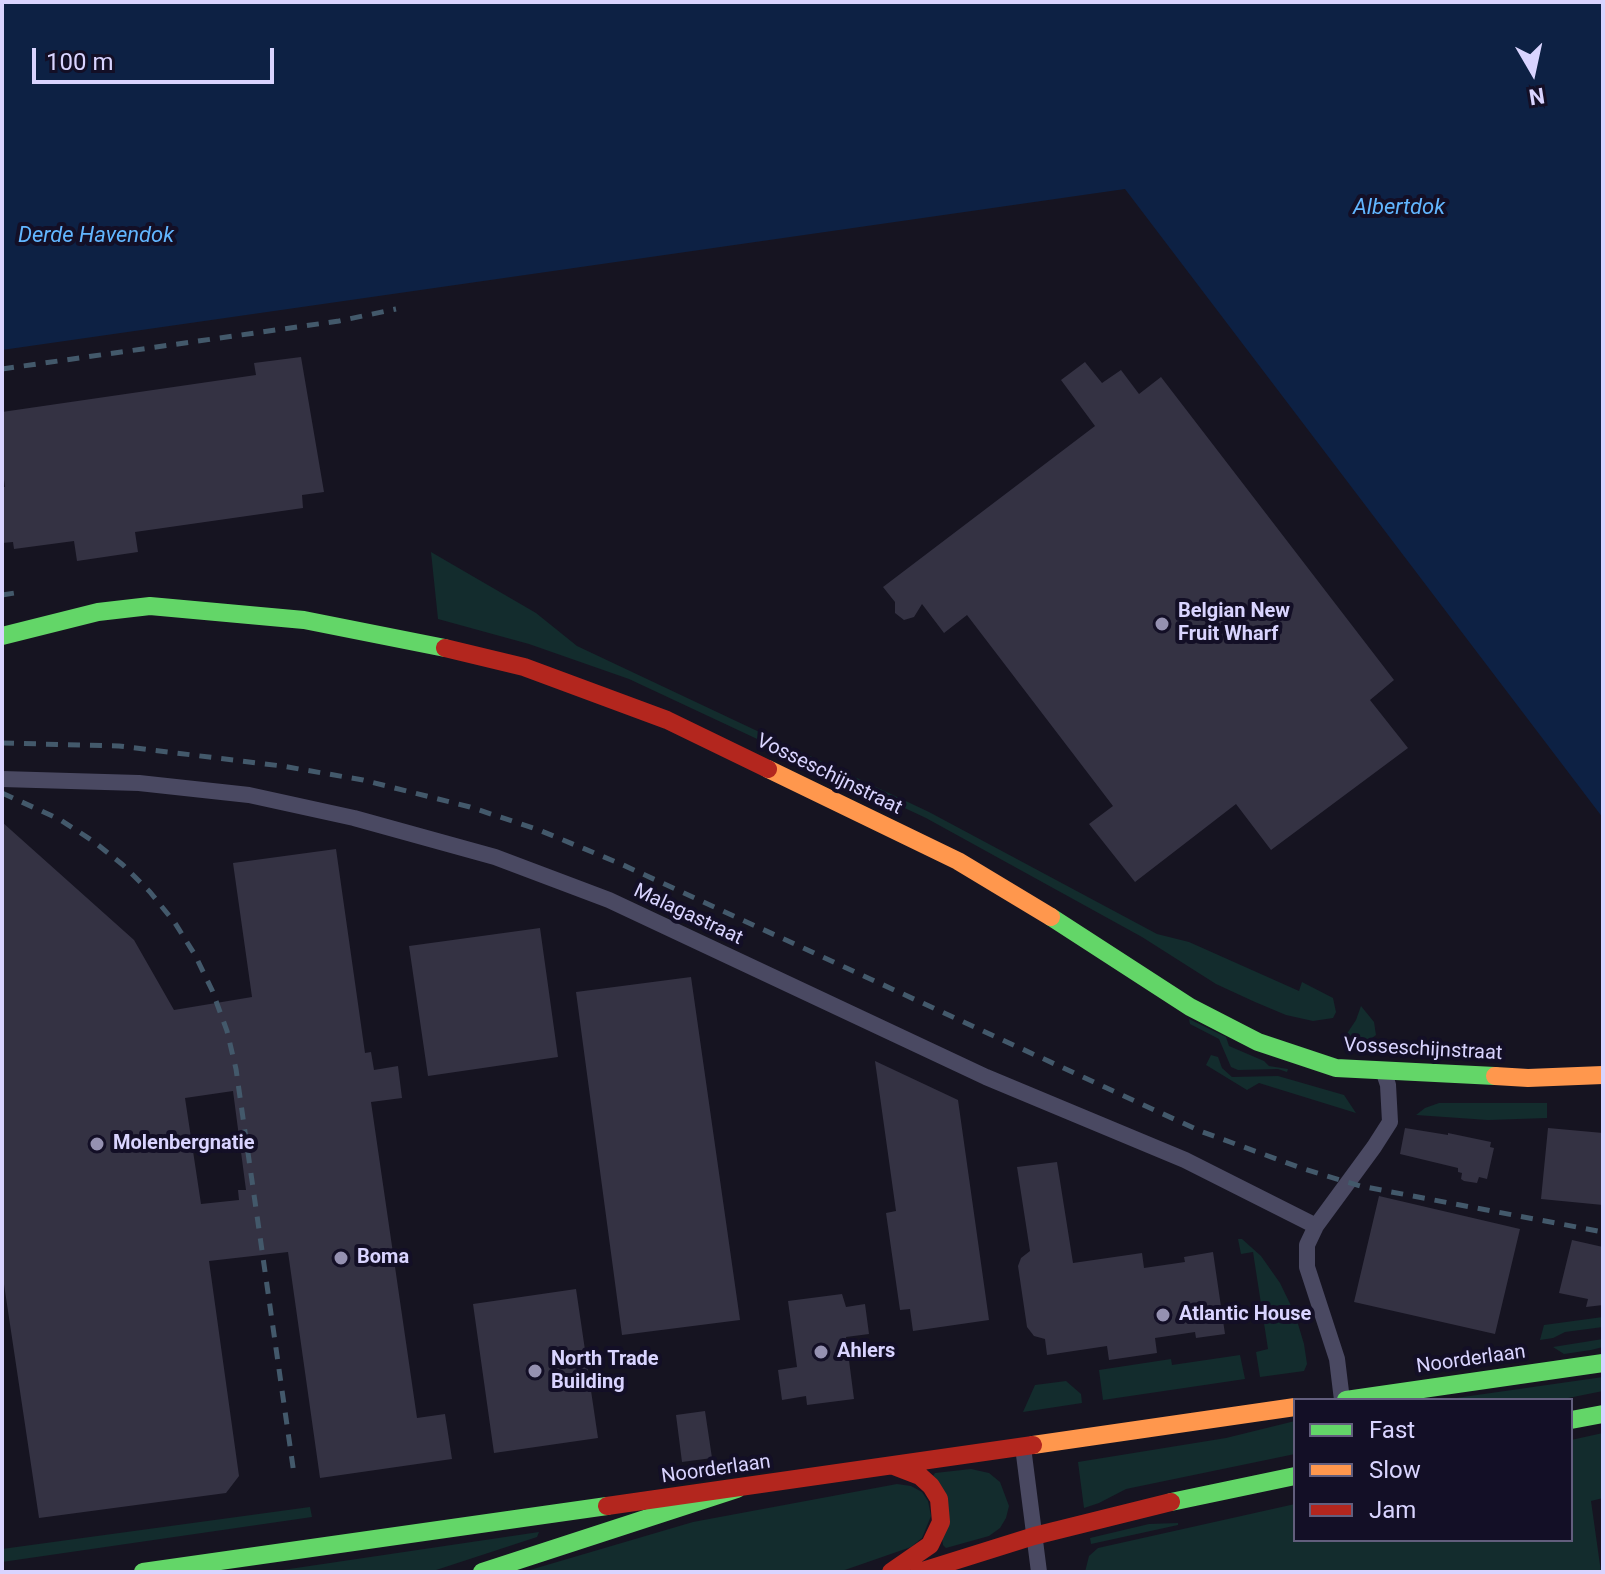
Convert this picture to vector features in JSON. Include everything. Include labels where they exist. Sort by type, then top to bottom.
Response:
[{"type":"main road","name":"Vosseschijnstraat","points":[[2,636],[98,612],[150,606],[182,607],[304,620],[391,636],[524,667],[667,720],[958,861],[1009,890],[1190,1007],[1258,1042],[1330,1066],[1528,1078],[1603,1075]]},
{"type":"main road","name":"Noorderlaan","points":[[1358,1398],[1603,1363]]},
{"type":"main road","name":"Noorderlaan","points":[[143,1572],[1293,1407]]},
{"type":"main road","points":[[1573,1420],[1603,1414]]},
{"type":"main road","points":[[891,1572],[930,1545],[941,1522],[939,1499],[931,1486],[920,1476],[892,1466]]},
{"type":"main road","points":[[919,1572],[1128,1511],[1293,1476]]},
{"type":"main road","points":[[482,1572],[737,1489]]},
{"type":"street","name":"Malagastraat","points":[[2,779],[114,781],[249,795],[344,815],[495,857],[599,896],[986,1077],[1185,1160],[1316,1226]]},
{"type":"street","points":[[1344,1398],[1337,1359],[1307,1267],[1307,1245],[1316,1226],[1390,1122],[1388,1085],[1383,1070]]},
{"type":"street","points":[[1023,1447],[1039,1572]]},
{"type":"green space","points":[[431,552],[536,613],[577,646],[929,812],[1157,934],[1189,942],[1299,991],[1302,982],[1333,998],[1336,1012],[1333,1018],[1313,1021],[1286,1015],[1216,984],[1142,937],[926,818],[629,679],[529,644],[438,619]]},
{"type":"green space","points":[[1361,1006],[1374,1022],[1376,1035],[1367,1042],[1344,1038]]},
{"type":"green space","points":[[1189,1019],[1226,1037],[1229,1046],[1269,1066],[1288,1069],[1287,1072],[1231,1067],[1219,1039],[1190,1024]]},
{"type":"green space","points":[[1211,1055],[1218,1057],[1222,1068],[1232,1077],[1278,1076],[1344,1095],[1356,1113],[1259,1083],[1247,1090],[1206,1065]]},
{"type":"green space","points":[[1439,1103],[1547,1103],[1547,1118],[1488,1120],[1416,1115]]},
{"type":"green space","points":[[1238,1239],[1261,1256],[1280,1283],[1295,1314],[1304,1344],[1307,1364],[1304,1371],[1260,1377],[1256,1352],[1268,1349],[1253,1252],[1241,1254]]},
{"type":"green space","points":[[1603,1317],[1603,1327],[1565,1332],[1540,1340],[1544,1325]]},
{"type":"green space","points":[[1603,1339],[1603,1347],[1591,1350],[1564,1354],[1553,1347]]},
{"type":"green space","points":[[1240,1355],[1245,1379],[1103,1400],[1099,1370],[1171,1359],[1172,1365]]},
{"type":"green space","points":[[1603,1377],[1603,1391],[1568,1398],[1456,1398]]},
{"type":"green space","points":[[1066,1381],[1081,1394],[1082,1403],[1023,1412],[1035,1385]]},
{"type":"green space","points":[[1293,1421],[1293,1454],[1126,1489],[1084,1508],[1078,1462],[1226,1438]]},
{"type":"green space","points":[[1603,1433],[1603,1498],[1591,1501],[1601,1572],[1085,1572],[1089,1556],[1098,1548],[1293,1504],[1293,1542],[1573,1542],[1573,1440]]},
{"type":"green space","points":[[971,1469],[989,1473],[1000,1482],[1009,1506],[1006,1518],[1000,1528],[989,1536],[946,1548],[943,1545],[933,1476],[935,1473]]},
{"type":"green space","points":[[897,1484],[922,1492],[928,1501],[931,1516],[922,1538],[911,1547],[839,1572],[523,1572],[693,1522]]},
{"type":"green space","points":[[310,1507],[312,1517],[2,1562],[2,1549]]},
{"type":"green space","points":[[1178,1523],[1091,1544],[1090,1538],[1149,1524]]},
{"type":"green space","points":[[539,1532],[537,1537],[430,1572],[269,1572]]},
{"type":"water","name":"Albertdok","points":[[2,2],[1603,2],[1603,818],[1125,189],[2,350]]},
{"type":"building","points":[[301,357],[324,492],[302,495],[303,508],[135,532],[138,552],[77,561],[74,541],[14,549],[13,542],[2,543],[2,487],[5,487],[2,412],[256,375],[254,363]]},
{"type":"building","name":"Belgian New Fruit Wharf","points":[[1085,362],[1102,383],[1121,370],[1139,394],[1161,377],[1394,680],[1370,700],[1408,748],[1271,850],[1236,804],[1135,882],[1089,824],[1113,806],[967,615],[944,633],[922,604],[914,617],[904,620],[895,613],[895,602],[883,587],[1095,426],[1061,380]]},
{"type":"building","name":"Molenbergnatie","points":[[2,822],[134,940],[174,1010],[252,997],[233,863],[336,849],[365,1053],[371,1052],[374,1070],[398,1066],[402,1098],[371,1102],[417,1418],[445,1414],[452,1459],[320,1478],[288,1252],[209,1261],[239,1476],[226,1493],[39,1518],[2,1271]],"holes":[[[233,1091],[246,1190],[238,1190],[239,1200],[201,1204],[185,1098]]]},
{"type":"building","points":[[540,928],[558,1057],[428,1076],[409,946]]},
{"type":"building","points":[[691,977],[740,1320],[622,1335],[576,992]]},
{"type":"building","points":[[875,1061],[958,1100],[989,1320],[913,1331],[910,1309],[900,1310],[886,1213],[896,1211]]},
{"type":"building","points":[[1405,1128],[1491,1142],[1490,1147],[1494,1148],[1487,1179],[1479,1177],[1477,1183],[1464,1181],[1458,1168],[1400,1154]]},
{"type":"building","points":[[1548,1128],[1603,1133],[1603,1205],[1541,1199]]},
{"type":"building","points":[[1057,1162],[1073,1263],[1142,1253],[1144,1268],[1185,1262],[1184,1257],[1213,1252],[1225,1334],[1196,1338],[1195,1332],[1155,1338],[1157,1353],[1109,1360],[1107,1346],[1047,1355],[1045,1339],[1034,1336],[1027,1327],[1018,1266],[1021,1258],[1030,1251],[1017,1167]]},
{"type":"building","points":[[1379,1196],[1520,1229],[1495,1334],[1354,1302]]},
{"type":"building","points":[[1572,1240],[1603,1247],[1603,1305],[1586,1307],[1588,1299],[1559,1293]]},
{"type":"building","name":"North Trade Building","points":[[576,1289],[598,1438],[494,1453],[473,1304]]},
{"type":"building","name":"Ahlers","points":[[842,1294],[846,1307],[865,1304],[869,1334],[846,1337],[854,1399],[807,1405],[806,1396],[782,1400],[778,1370],[797,1367],[788,1301]]},
{"type":"building","points":[[705,1411],[712,1458],[682,1462],[676,1415]]},
{"type":"railway","points":[[2,369],[339,321],[396,309]]},
{"type":"railway","points":[[2,595],[21,592]]},
{"type":"railway","points":[[2,743],[119,746],[282,766],[363,780],[470,807],[539,830],[621,864],[1200,1131],[1360,1186],[1603,1232]]},
{"type":"railway","points":[[2,793],[59,819],[123,865],[175,923],[212,990],[227,1031],[236,1069],[294,1474]]},
{"type":"traffic: fast","points":[[2,636],[98,612],[150,606],[304,620],[445,648]]},
{"type":"traffic: fast","points":[[1051,917],[1190,1007],[1258,1042],[1336,1068],[1495,1076]]},
{"type":"traffic: fast","points":[[1360,1398],[1603,1363]]},
{"type":"traffic: fast","points":[[1573,1420],[1603,1414]]},
{"type":"traffic: fast","points":[[1171,1502],[1293,1476]]},
{"type":"traffic: fast","points":[[482,1572],[737,1489]]},
{"type":"traffic: fast","points":[[143,1572],[607,1506]]},
{"type":"traffic: slow","points":[[768,769],[958,861],[1051,917]]},
{"type":"traffic: slow","points":[[1495,1076],[1603,1075]]},
{"type":"traffic: slow","points":[[1033,1445],[1293,1407]]},
{"type":"traffic: jam","points":[[445,648],[524,667],[667,720],[768,769]]},
{"type":"traffic: jam","points":[[607,1506],[1033,1445]]},
{"type":"traffic: jam","points":[[891,1572],[930,1545],[941,1522],[939,1499],[931,1486],[920,1476],[894,1466]]},
{"type":"traffic: jam","points":[[919,1572],[1034,1536],[1171,1502]]},
{"type":"place","name":"Belgian New Fruit Wharf","points":[[1162,624]]},
{"type":"place","name":"Molenbergnatie","points":[[97,1144]]},
{"type":"place","name":"Boma","points":[[341,1258]]},
{"type":"place","name":"Atlantic House","points":[[1163,1315]]},
{"type":"place","name":"Ahlers","points":[[821,1352]]},
{"type":"place","name":"North Trade Building","points":[[535,1371]]},
{"type":"water label","name":"Derde Havendok","points":[[96,236]]}]
